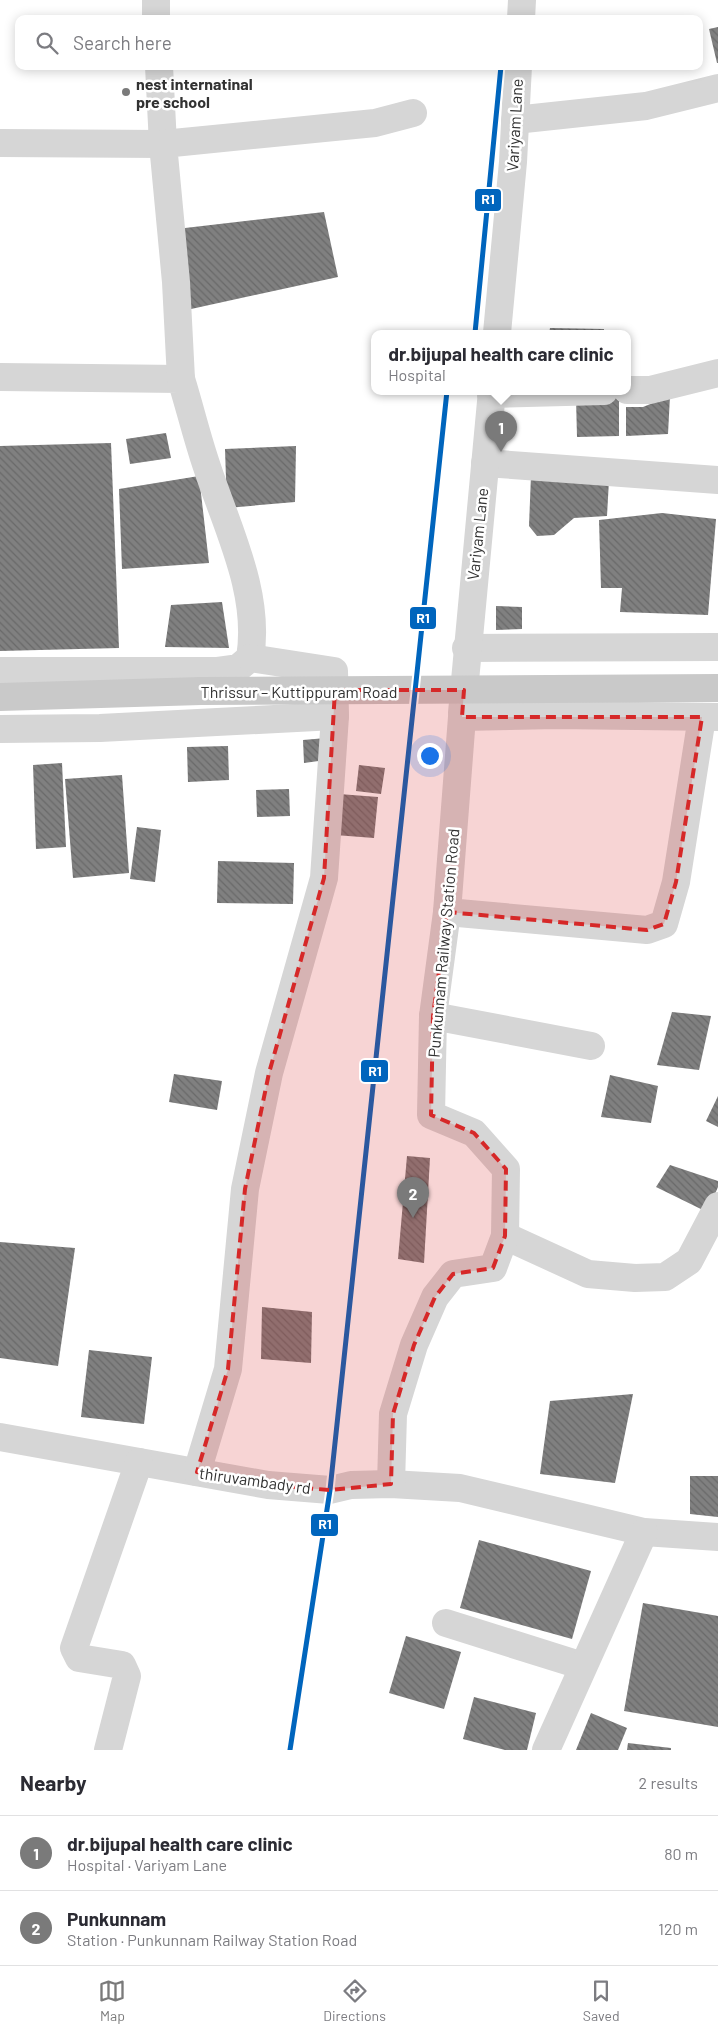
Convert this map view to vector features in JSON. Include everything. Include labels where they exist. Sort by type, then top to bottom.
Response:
[{"type":"main road","name":"Thrissur – Kuttippuram Road","points":[[0,697],[201,691],[718,688]]},
{"type":"street","points":[[156,0],[156,15]]},
{"type":"street","points":[[521,15],[522,0]]},
{"type":"street","points":[[0,671],[216,671],[238,668],[250,658],[254,636],[244,577],[206,466],[181,379],[176,282],[163,144],[159,70]]},
{"type":"street","name":"Variyam Lane","points":[[497,330],[513,162],[518,70]]},
{"type":"street","points":[[514,120],[646,106],[718,88]]},
{"type":"street","points":[[0,142],[74,145],[163,144],[375,123],[413,113]]},
{"type":"street","points":[[631,390],[650,390],[718,373]]},
{"type":"street","points":[[0,377],[181,379]]},
{"type":"street","name":"Variyam Lane","points":[[462,717],[466,648],[491,395]]},
{"type":"street","points":[[484,463],[718,480]]},
{"type":"street","points":[[466,648],[718,647]]},
{"type":"street","points":[[197,1472],[228,1369],[245,1188],[269,1073],[324,878],[335,716],[334,672],[250,658]]},
{"type":"street","points":[[447,912],[647,930],[664,924],[676,882],[710,717],[634,715],[462,717]]},
{"type":"street","points":[[0,729],[100,728],[335,716]]},
{"type":"street","name":"Punkunnam Railway Station Road","points":[[391,1484],[393,1414],[414,1345],[435,1297],[453,1274],[492,1268],[505,1236],[506,1169],[474,1133],[431,1115],[433,1016],[447,912],[462,717]]},
{"type":"street","points":[[433,1016],[591,1046]]},
{"type":"street","points":[[505,1236],[588,1274],[635,1278],[665,1277],[690,1261],[718,1206]]},
{"type":"street","name":"thiruvambady rd","points":[[0,1437],[268,1485],[330,1490],[351,1485],[391,1484],[460,1488],[644,1532],[718,1537]]},
{"type":"street","points":[[108,1750],[127,1676],[122,1665],[79,1658],[74,1648],[139,1462]]},
{"type":"street","points":[[546,1750],[644,1532]]},
{"type":"street","points":[[446,1623],[583,1666]]},
{"type":"highlighted area","points":[[335,690],[464,690],[462,717],[702,717],[676,882],[664,924],[647,930],[447,912],[433,1016],[431,1115],[474,1133],[506,1169],[505,1236],[493,1268],[453,1274],[435,1297],[414,1345],[393,1414],[391,1484],[330,1490],[268,1485],[197,1472],[228,1369],[245,1189],[269,1073],[324,878]]},
{"type":"building","points":[[718,27],[718,63],[717,63],[709,29]]},
{"type":"building","points":[[324,212],[338,277],[182,311],[185,228]]},
{"type":"building","points":[[550,328],[604,329],[604,330],[550,330]]},
{"type":"building","points":[[670,396],[668,434],[626,436],[626,407],[643,407]]},
{"type":"building","points":[[576,398],[619,398],[619,436],[577,437]]},
{"type":"building","points":[[166,433],[171,458],[130,464],[126,439]]},
{"type":"building","points":[[111,443],[119,648],[0,651],[0,446]]},
{"type":"building","points":[[296,446],[295,502],[227,508],[225,449]]},
{"type":"building","points":[[531,475],[609,480],[607,516],[574,518],[554,535],[537,536],[529,526]]},
{"type":"building","points":[[199,476],[209,563],[122,569],[119,489]]},
{"type":"building","points":[[662,513],[716,519],[708,615],[620,612],[622,588],[601,588],[599,520]]},
{"type":"building","points":[[222,602],[229,648],[165,647],[171,605]]},
{"type":"building","points":[[496,606],[522,607],[522,629],[496,630]]},
{"type":"building","points":[[326,738],[326,760],[304,763],[303,740]]},
{"type":"building","points":[[228,746],[229,780],[188,782],[187,747]]},
{"type":"building","points":[[62,763],[66,847],[36,849],[33,765]]},
{"type":"building","points":[[359,765],[385,768],[381,794],[356,791]]},
{"type":"building","points":[[122,775],[129,873],[73,878],[65,779]]},
{"type":"building","points":[[289,789],[290,816],[257,817],[256,790]]},
{"type":"building","points":[[339,794],[378,797],[374,838],[335,835]]},
{"type":"building","points":[[137,827],[161,830],[155,882],[130,879]]},
{"type":"building","points":[[218,861],[294,863],[293,904],[217,903]]},
{"type":"building","points":[[672,1012],[711,1016],[699,1070],[657,1065]]},
{"type":"building","points":[[174,1074],[222,1081],[217,1110],[169,1102]]},
{"type":"building","points":[[610,1075],[658,1086],[651,1123],[601,1117]]},
{"type":"building","points":[[718,1096],[718,1127],[706,1121]]},
{"type":"building","points":[[407,1156],[430,1158],[424,1263],[398,1259]]},
{"type":"building","points":[[670,1165],[718,1181],[718,1187],[707,1212],[656,1187]]},
{"type":"building","points":[[0,1242],[75,1248],[58,1366],[0,1358]]},
{"type":"building","points":[[262,1307],[312,1312],[311,1363],[261,1359]]},
{"type":"building","points":[[89,1350],[152,1357],[144,1424],[81,1417]]},
{"type":"building","points":[[633,1394],[615,1483],[540,1474],[550,1401]]},
{"type":"building","points":[[690,1476],[718,1476],[718,1517],[690,1514]]},
{"type":"building","points":[[479,1540],[591,1571],[572,1639],[460,1608]]},
{"type":"building","points":[[643,1603],[718,1616],[718,1727],[624,1711]]},
{"type":"building","points":[[406,1636],[461,1652],[444,1709],[389,1693]]},
{"type":"building","points":[[474,1697],[536,1713],[527,1750],[505,1750],[463,1739]]},
{"type":"building","points":[[591,1713],[627,1728],[618,1750],[576,1750]]},
{"type":"building","points":[[628,1743],[671,1748],[671,1750],[627,1750]]},
{"type":"transit line","name":"R1","points":[[475,330],[501,70]]},
{"type":"transit line","name":"R1","points":[[290,1750],[330,1490],[447,395]]},
{"type":"place","name":"nest internatinal pre school","points":[[126,92]]},
{"type":"place","name":"dr.bijupal health care clinic","points":[[501,452]]},
{"type":"place","name":"Punkunnam","points":[[413,1218]]}]
